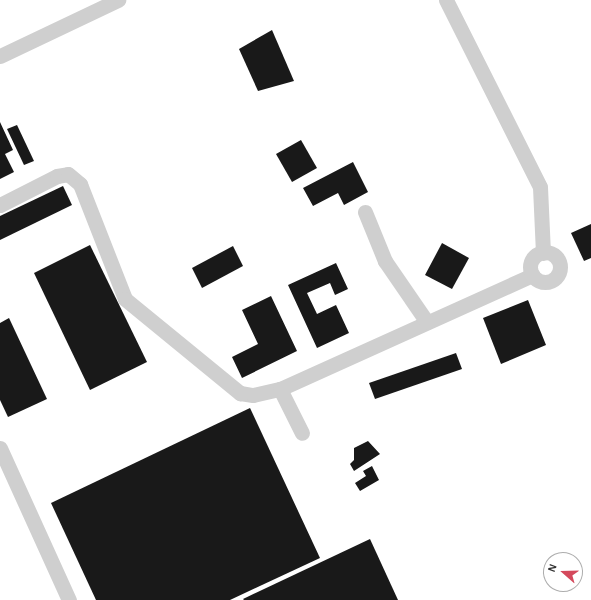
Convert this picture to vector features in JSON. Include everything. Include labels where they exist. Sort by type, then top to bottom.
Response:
[{"type":"lane","points":[[0,56],[118,0]]},
{"type":"lane","points":[[446,0],[540,187],[543,253]]},
{"type":"lane","points":[[0,205],[57,176],[68,174],[80,184],[125,299],[240,393],[252,395],[280,389],[532,275]]},
{"type":"lane","points":[[365,212],[385,261],[427,322]]},
{"type":"lane","points":[[532,275],[532,261],[543,253]]},
{"type":"lane","points":[[532,275],[545,282],[557,275],[559,266],[556,258],[543,253]]},
{"type":"lane","points":[[280,389],[302,433]]},
{"type":"lane","points":[[0,448],[69,600]]},
{"type":"building","points":[[272,30],[294,81],[258,91],[239,49]]},
{"type":"building","points":[[0,122],[13,150],[5,154],[14,172],[0,179]]},
{"type":"building","points":[[17,125],[34,161],[24,165],[7,129]]},
{"type":"building","points":[[301,140],[317,168],[292,182],[276,154]]},
{"type":"building","points":[[353,162],[368,192],[344,205],[338,193],[313,206],[303,188]]},
{"type":"building","points":[[63,186],[72,205],[0,240],[0,216]]},
{"type":"building","points":[[591,224],[591,258],[584,261],[571,233]]},
{"type":"building","points":[[442,243],[469,258],[452,289],[425,275]]},
{"type":"building","points":[[90,245],[147,362],[90,390],[34,273]]},
{"type":"building","points":[[233,246],[243,266],[202,288],[192,268]]},
{"type":"building","points":[[336,263],[348,289],[335,295],[330,283],[307,293],[317,314],[336,305],[349,333],[317,348],[288,285]]},
{"type":"building","points":[[271,296],[297,351],[242,378],[232,357],[258,344],[242,310]]},
{"type":"building","points":[[528,300],[546,345],[501,364],[483,318]]},
{"type":"building","points":[[9,318],[47,399],[8,417],[0,400],[0,323]]},
{"type":"building","points":[[456,353],[462,369],[375,399],[369,383]]},
{"type":"building","points":[[250,408],[320,558],[230,600],[96,600],[51,503]]},
{"type":"building","points":[[368,441],[380,454],[354,471],[350,464],[354,460],[354,448]]},
{"type":"building","points":[[372,466],[379,480],[360,491],[355,483],[366,476],[363,471]]},
{"type":"building","points":[[370,539],[398,600],[243,599]]}]
